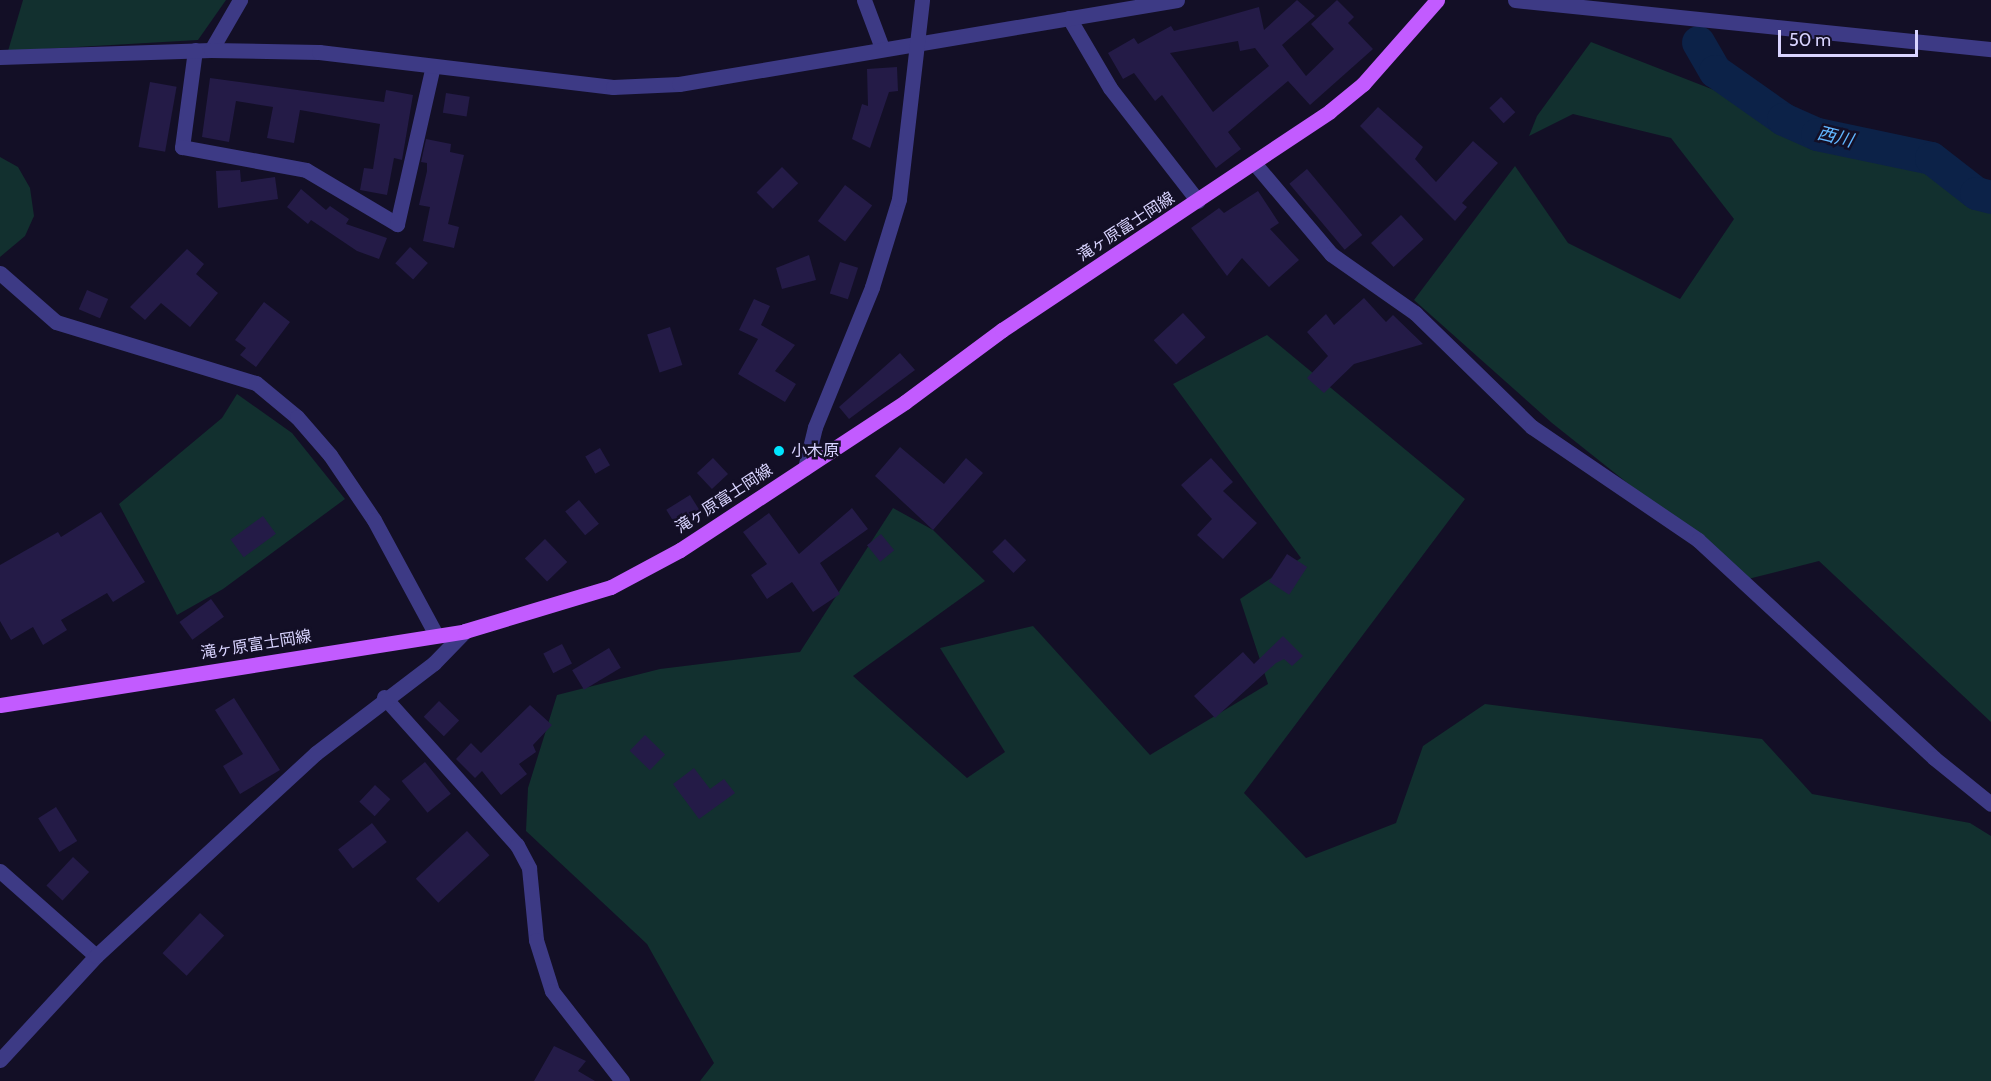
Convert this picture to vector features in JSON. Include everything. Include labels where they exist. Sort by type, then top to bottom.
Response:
[{"type":"main road","name":"滝ヶ原富士岡線","points":[[0,705],[435,633],[465,631],[611,587],[680,550],[805,468],[1255,164],[1363,84],[1437,0]]},
{"type":"street","points":[[211,50],[240,0]]},
{"type":"street","points":[[864,0],[882,48]]},
{"type":"street","points":[[805,468],[899,199],[919,42],[922,0]]},
{"type":"street","points":[[0,57],[195,50],[319,52],[613,87],[679,84],[1177,0]]},
{"type":"street","points":[[1515,0],[1991,49]]},
{"type":"street","points":[[1069,18],[1110,88],[1198,201]]},
{"type":"street","points":[[195,50],[182,147],[306,170],[397,225],[433,66]]},
{"type":"street","points":[[1255,164],[1331,254],[1415,313],[1532,427],[1698,540],[1934,758],[1991,804]]},
{"type":"street","points":[[0,273],[56,322],[256,383],[297,417],[330,455],[374,520],[435,633]]},
{"type":"street","points":[[0,1060],[96,956],[384,697],[434,663],[465,631]]},
{"type":"street","points":[[384,697],[517,845],[529,868],[536,940],[552,992],[622,1081]]},
{"type":"street","points":[[0,871],[96,956]]},
{"type":"green space","points":[[23,0],[226,0],[198,40],[8,51]]},
{"type":"green space","points":[[1591,42],[1991,198],[1991,722],[1819,561],[1748,579],[1552,423],[1414,300],[1515,166],[1568,243],[1680,299],[1734,219],[1671,138],[1573,114],[1529,136],[1537,116]]},
{"type":"green space","points":[[0,157],[18,167],[30,188],[34,216],[25,236],[0,257]]},
{"type":"green space","points":[[1267,335],[1465,499],[1244,793],[1306,858],[1396,823],[1423,746],[1485,704],[1762,739],[1812,794],[1970,823],[1991,836],[1991,1081],[700,1081],[714,1063],[647,944],[526,831],[528,788],[557,695],[660,669],[800,652],[893,508],[933,530],[985,581],[853,676],[967,778],[1005,752],[940,648],[1033,626],[1150,755],[1268,684],[1240,599],[1301,558],[1173,384]]},
{"type":"green space","points":[[237,394],[292,433],[345,499],[223,589],[177,615],[119,504],[222,418]]},
{"type":"building","points":[[1297,0],[1315,16],[1282,45],[1306,76],[1334,49],[1311,24],[1337,0],[1354,17],[1348,23],[1373,49],[1310,105],[1288,81],[1228,132],[1241,149],[1216,168],[1162,95],[1155,101],[1134,73],[1123,79],[1108,53],[1134,38],[1138,44],[1171,26],[1174,31],[1259,7],[1264,30]],"holes":[[[1238,41],[1240,51],[1255,48],[1269,66],[1213,112],[1170,53]]]},
{"type":"building","points":[[897,67],[898,91],[889,92],[870,148],[852,139],[862,104],[868,106],[867,69]]},
{"type":"building","points":[[210,78],[384,102],[386,90],[413,95],[402,160],[394,158],[387,195],[360,190],[364,168],[373,169],[380,124],[300,110],[294,143],[267,138],[273,107],[236,101],[229,142],[202,137]]},
{"type":"building","points":[[150,82],[177,87],[165,152],[139,147]]},
{"type":"building","points":[[446,93],[470,97],[467,117],[443,113]]},
{"type":"building","points":[[1501,97],[1515,112],[1504,123],[1489,108]]},
{"type":"building","points":[[1378,107],[1423,147],[1415,159],[1436,182],[1473,141],[1498,163],[1462,203],[1467,207],[1455,221],[1360,126]]},
{"type":"building","points":[[426,139],[451,144],[450,152],[464,155],[448,224],[459,227],[454,248],[423,241],[430,207],[419,205],[427,171],[427,163],[421,162]]},
{"type":"building","points":[[782,167],[798,183],[773,209],[757,192]]},
{"type":"building","points":[[1307,169],[1362,235],[1345,250],[1289,184]]},
{"type":"building","points":[[240,170],[241,182],[275,177],[278,199],[218,208],[216,171]]},
{"type":"building","points":[[845,185],[872,205],[845,241],[818,221]]},
{"type":"building","points":[[301,189],[326,210],[330,206],[349,219],[346,224],[387,238],[379,259],[357,251],[311,220],[308,224],[287,207]]},
{"type":"building","points":[[1258,191],[1279,223],[1270,229],[1299,260],[1269,287],[1242,258],[1227,276],[1191,228],[1219,208],[1224,213]]},
{"type":"building","points":[[1401,215],[1424,239],[1394,267],[1371,243]]},
{"type":"building","points":[[410,247],[428,263],[413,279],[395,263]]},
{"type":"building","points":[[187,249],[204,264],[196,274],[218,293],[190,327],[161,303],[145,320],[130,307]]},
{"type":"building","points":[[809,255],[816,280],[782,289],[776,268]]},
{"type":"building","points":[[840,262],[858,268],[848,299],[830,293]]},
{"type":"building","points":[[87,290],[108,299],[100,318],[79,309]]},
{"type":"building","points":[[1364,298],[1386,322],[1393,315],[1423,344],[1354,364],[1324,393],[1307,378],[1328,356],[1307,332],[1326,314],[1334,325]]},
{"type":"building","points":[[754,299],[770,306],[761,325],[795,345],[775,371],[796,384],[785,402],[738,374],[758,339],[739,330]]},
{"type":"building","points":[[264,302],[290,322],[256,367],[240,355],[246,348],[235,340]]},
{"type":"building","points":[[1183,313],[1206,337],[1176,364],[1154,340]]},
{"type":"building","points":[[670,327],[682,365],[660,372],[647,334]]},
{"type":"building","points":[[900,353],[915,370],[849,419],[839,407]]},
{"type":"building","points":[[900,447],[944,484],[966,458],[983,473],[933,530],[875,476]]},
{"type":"building","points":[[600,448],[610,465],[595,474],[585,456]]},
{"type":"building","points":[[713,458],[728,474],[712,489],[697,473]]},
{"type":"building","points":[[1211,458],[1233,482],[1223,491],[1257,523],[1223,559],[1197,535],[1212,519],[1181,485]]},
{"type":"building","points":[[690,495],[700,511],[676,526],[666,510]]},
{"type":"building","points":[[579,500],[599,524],[585,535],[565,512]]},
{"type":"building","points":[[852,508],[868,529],[820,563],[840,594],[813,612],[792,582],[767,599],[751,575],[767,564],[743,532],[769,513],[799,554]]},
{"type":"building","points":[[101,512],[145,582],[113,602],[107,593],[61,620],[67,630],[43,645],[33,627],[11,640],[0,621],[0,565],[58,532],[61,537]]},
{"type":"building","points":[[263,516],[276,534],[244,557],[231,540]]},
{"type":"building","points":[[881,534],[894,550],[880,562],[867,545]]},
{"type":"building","points":[[545,539],[567,562],[547,581],[525,558]]},
{"type":"building","points":[[1005,539],[1026,560],[1013,573],[992,552]]},
{"type":"building","points":[[1287,554],[1307,567],[1289,595],[1269,582]]},
{"type":"building","points":[[211,599],[224,617],[192,640],[179,622]]},
{"type":"building","points":[[1283,636],[1303,656],[1292,666],[1284,659],[1276,663],[1215,718],[1194,696],[1243,652],[1254,664]]},
{"type":"building","points":[[562,644],[572,664],[553,673],[543,654]]},
{"type":"building","points":[[609,648],[621,668],[584,690],[572,670]]},
{"type":"building","points":[[234,698],[280,770],[240,794],[223,766],[243,754],[215,710]]},
{"type":"building","points":[[439,701],[459,720],[444,736],[424,717]]},
{"type":"building","points":[[530,705],[552,725],[533,745],[536,752],[519,764],[527,774],[501,795],[482,771],[475,778],[456,759],[471,743],[481,753]]},
{"type":"building","points":[[645,735],[665,754],[650,770],[630,751]]},
{"type":"building","points":[[425,762],[451,794],[427,813],[402,781]]},
{"type":"building","points":[[694,768],[710,789],[724,779],[735,793],[699,819],[673,784]]},
{"type":"building","points":[[375,785],[390,799],[375,816],[359,802]]},
{"type":"building","points":[[56,807],[77,841],[59,852],[38,818]]},
{"type":"building","points":[[372,823],[387,842],[353,868],[338,849]]},
{"type":"building","points":[[467,831],[490,855],[438,903],[416,879]]},
{"type":"building","points":[[73,857],[89,872],[62,901],[46,886]]},
{"type":"building","points":[[200,913],[224,936],[187,976],[162,953]]},
{"type":"building","points":[[554,1046],[586,1061],[578,1071],[595,1081],[534,1081]]},
{"type":"waterway","name":"西川","points":[[1698,42],[1715,71],[1783,119],[1817,134],[1931,158],[1976,193],[1991,197]]},
{"type":"place","name":"小木原","points":[[779,451]]}]
